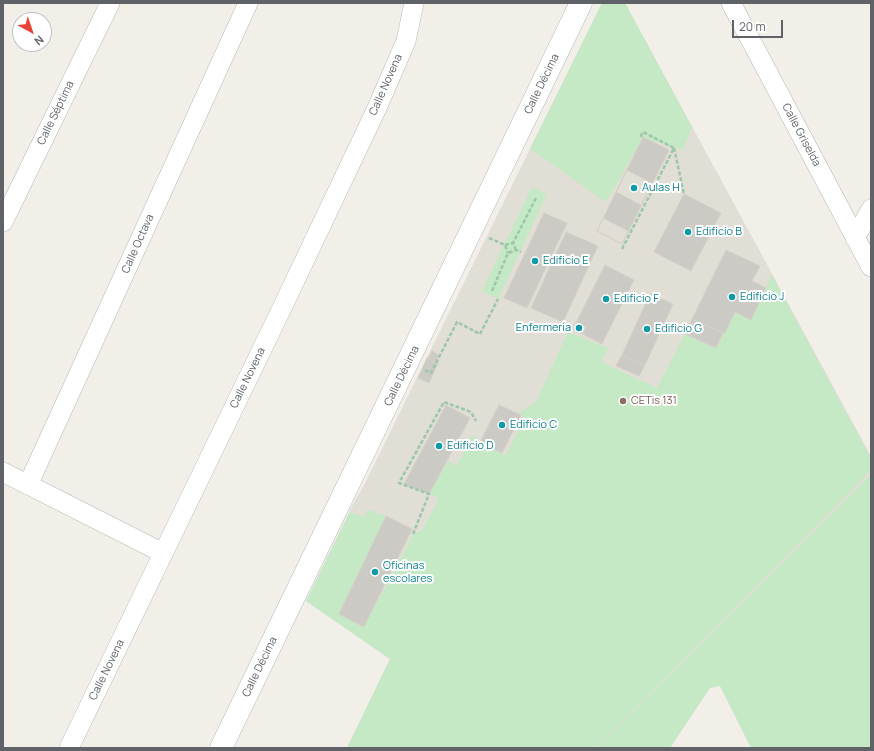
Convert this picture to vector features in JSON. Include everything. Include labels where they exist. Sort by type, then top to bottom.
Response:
[{"type":"street","name":"Calle Séptima","points":[[3,222],[110,3]]},
{"type":"street","name":"Calle Octava","points":[[28,485],[248,3]]},
{"type":"street","name":"Calle Novena","points":[[69,748],[377,108],[406,41],[414,3]]},
{"type":"street","name":"Calle Décima","points":[[221,748],[581,3]]},
{"type":"street","name":"Calle Griselda","points":[[731,3],[871,267]]},
{"type":"street","points":[[855,238],[871,209]]},
{"type":"street","points":[[3,472],[163,553]]},
{"type":"path","points":[[640,138],[643,132],[674,148]]},
{"type":"path","points":[[674,148],[684,194]]},
{"type":"path","points":[[622,250],[674,148]]},
{"type":"path","points":[[488,238],[505,245],[513,243],[536,198]]},
{"type":"path","points":[[513,243],[516,250]]},
{"type":"path","points":[[492,291],[508,253],[505,245]]},
{"type":"path","points":[[508,253],[516,250],[521,252]]},
{"type":"path","points":[[431,373],[457,322],[480,334],[498,298]]},
{"type":"path","points":[[413,534],[429,494],[399,483],[440,409],[444,402],[471,412],[476,421]]},
{"type":"shaded area","name":"CETis 131","points":[[602,3],[625,3],[871,456],[871,474],[611,748],[347,748],[390,659],[306,601]]},
{"type":"green space","points":[[602,3],[625,3],[692,127],[683,150],[643,138],[606,202],[530,149]]},
{"type":"green space","points":[[532,187],[547,194],[498,299],[482,291]]},
{"type":"green space","name":"CETis 131","points":[[772,275],[871,459],[871,470],[596,748],[347,748],[390,659],[306,601],[350,512],[365,517],[367,509],[386,516],[339,614],[364,626],[392,576],[413,534],[423,530],[439,498],[429,494],[447,460],[457,466],[472,435],[476,437],[480,443],[506,455],[525,417],[517,414],[536,402],[568,332],[608,348],[601,362],[657,388],[685,334],[716,348],[735,312],[751,319]]},
{"type":"green space","points":[[871,474],[871,748],[751,748],[720,686],[710,688],[670,748],[597,748]]},
{"type":"building","name":"Aulas H","points":[[643,137],[669,150],[622,244],[597,231]]},
{"type":"building","points":[[627,170],[652,183],[641,205],[616,192]]},
{"type":"building","name":"Edificio B","points":[[684,194],[721,213],[691,271],[654,252]]},
{"type":"building","name":"Edificio E","points":[[544,213],[567,223],[527,308],[504,298]]},
{"type":"building","points":[[603,218],[628,231],[622,244],[597,231]]},
{"type":"building","points":[[566,232],[598,246],[563,322],[531,308]]},
{"type":"building","name":"Edificio J","points":[[726,250],[760,266],[752,281],[766,288],[751,320],[735,312],[725,333],[692,319]]},
{"type":"building","name":"Edificio F","points":[[605,265],[634,280],[602,344],[573,329]]},
{"type":"building","name":"Edificio G","points":[[650,294],[673,304],[645,365],[622,355]]},
{"type":"building","points":[[692,319],[723,333],[716,348],[685,334]]},
{"type":"building","name":"Enfermería","points":[[576,322],[586,327],[583,334],[573,329]]},
{"type":"building","points":[[432,351],[439,355],[435,362],[428,359]]},
{"type":"building","points":[[622,355],[645,365],[639,376],[616,366]]},
{"type":"building","points":[[427,358],[438,363],[429,383],[418,378]]},
{"type":"building","name":"Edificio D","points":[[446,405],[470,418],[429,494],[404,484]]},
{"type":"building","name":"Edificio C","points":[[499,405],[521,415],[502,453],[480,442]]},
{"type":"building","name":"Oficinas escolares","points":[[386,516],[412,529],[364,627],[339,614]]},
{"type":"place","name":"Aulas H","points":[[634,188]]},
{"type":"place","name":"Edificio B","points":[[688,232]]},
{"type":"place","name":"Edificio E","points":[[535,261]]},
{"type":"place","name":"Edificio J","points":[[732,297]]},
{"type":"place","name":"Edificio F","points":[[606,299]]},
{"type":"place","name":"Enfermería","points":[[579,328]]},
{"type":"place","name":"Edificio G","points":[[647,329]]},
{"type":"place","name":"CETis 131","points":[[623,401]]},
{"type":"place","name":"Edificio C","points":[[502,425]]},
{"type":"place","name":"Edificio D","points":[[439,446]]},
{"type":"place","name":"Oficinas escolares","points":[[375,572]]}]
